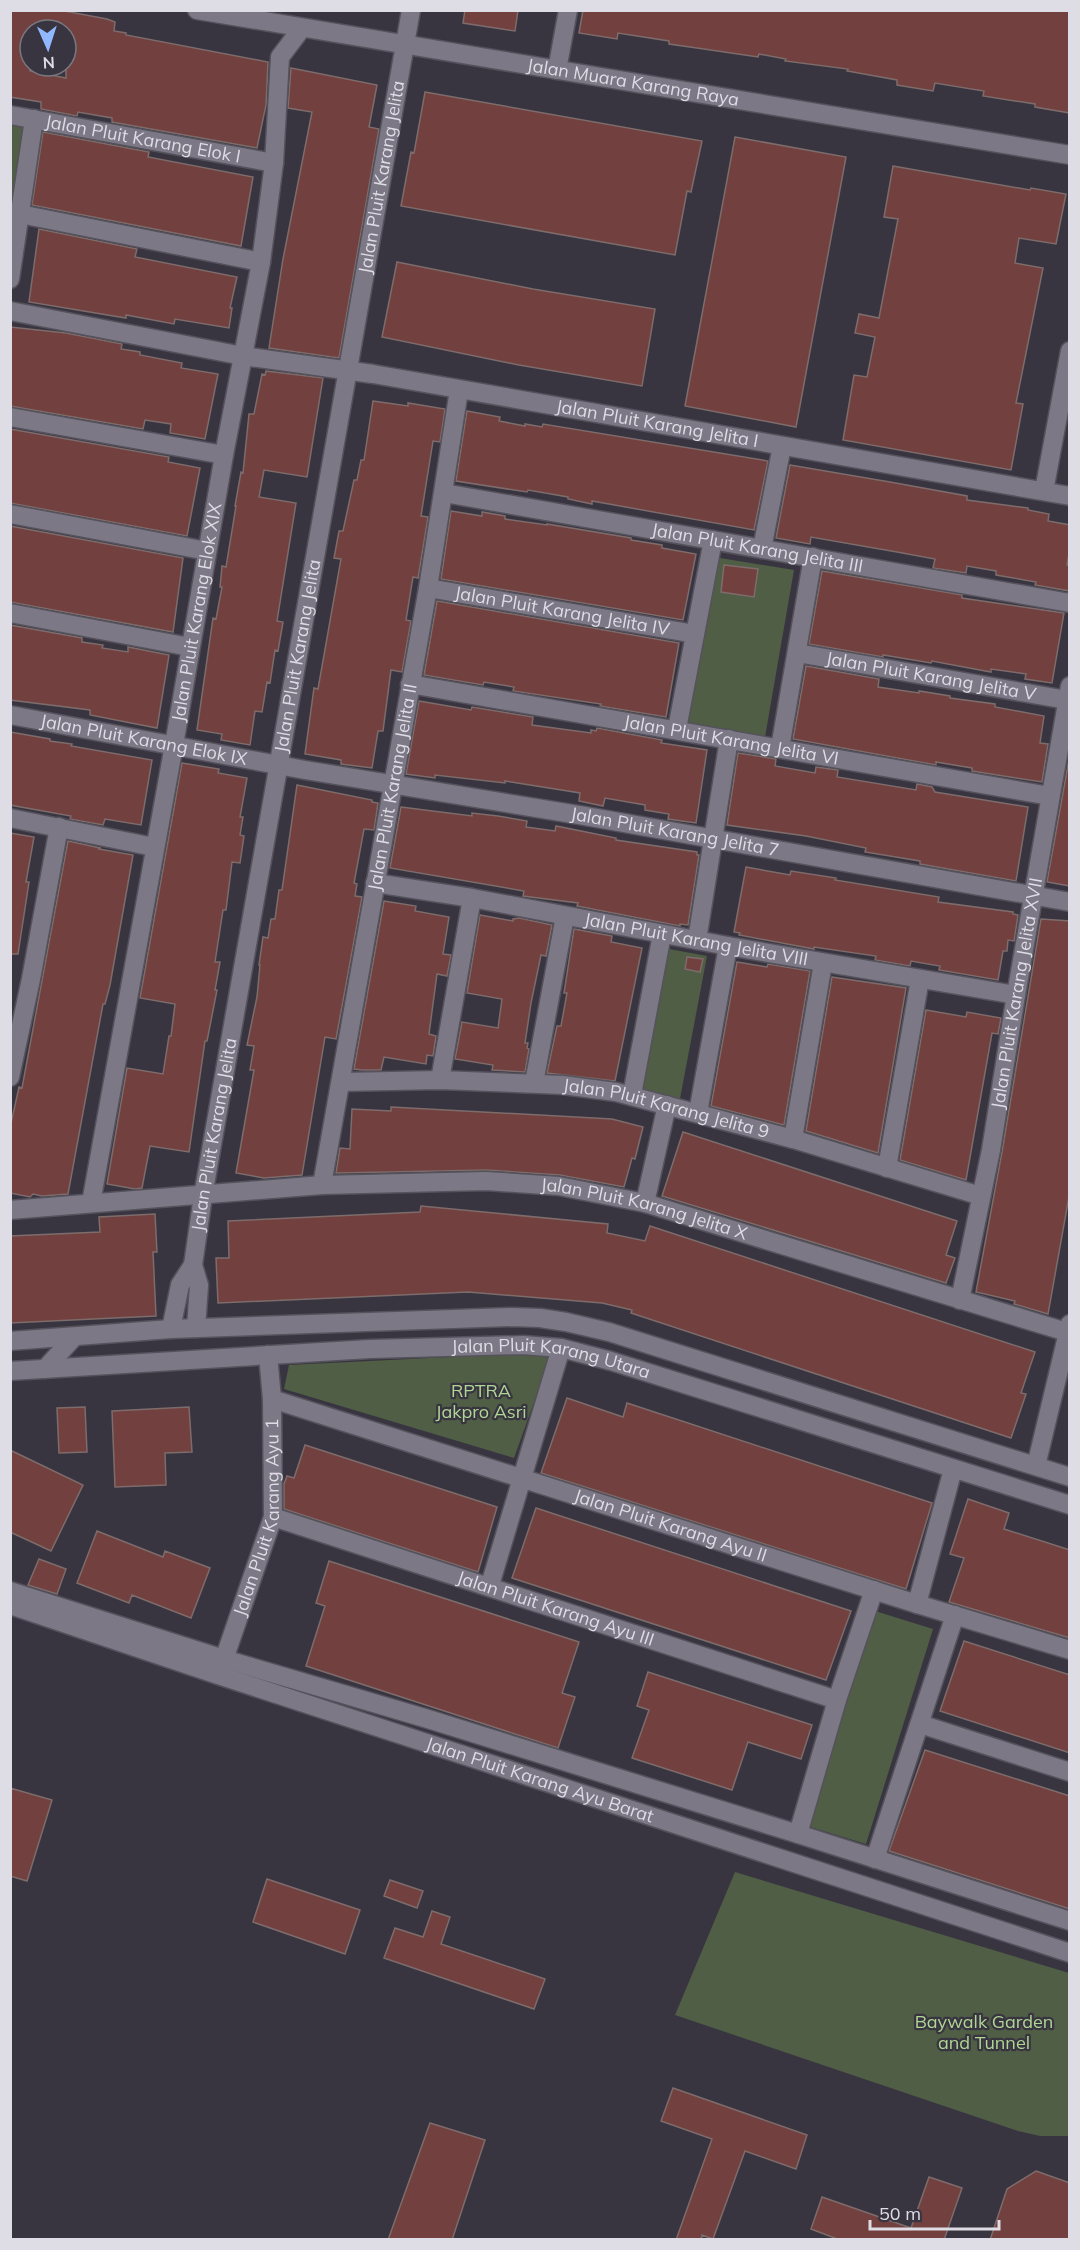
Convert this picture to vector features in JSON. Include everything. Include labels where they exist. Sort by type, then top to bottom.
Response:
[{"type":"street","name":"Jalan Muara Karang Raya","points":[[197,10],[261,16],[302,28],[1070,155]]},
{"type":"street","name":"Jalan Pluit Karang Jelita","points":[[171,1329],[180,1285],[193,1265],[203,1196],[411,10]]},
{"type":"street","points":[[557,70],[568,10]]},
{"type":"street","name":"Jalan Pluit Karang Elok XIX","points":[[91,1203],[224,454],[261,262],[274,163],[280,57],[302,28]]},
{"type":"street","name":"Jalan Pluit Karang Elok I","points":[[10,115],[274,163]]},
{"type":"street","points":[[10,279],[34,119]]},
{"type":"street","points":[[20,214],[261,262]]},
{"type":"street","name":"Jalan Pluit Karang Jelita I","points":[[10,311],[243,356],[348,370],[1070,496]]},
{"type":"street","points":[[1044,491],[1070,351]]},
{"type":"street","name":"Jalan Pluit Karang Jelita II","points":[[322,1185],[428,588],[459,390]]},
{"type":"street","points":[[10,417],[224,454]]},
{"type":"street","points":[[762,549],[782,446]]},
{"type":"street","name":"Jalan Pluit Karang Jelita III","points":[[444,493],[1070,603]]},
{"type":"street","points":[[10,514],[207,551]]},
{"type":"street","points":[[677,729],[713,540]]},
{"type":"street","points":[[780,748],[813,557]]},
{"type":"street","name":"Jalan Pluit Karang Jelita IV","points":[[428,588],[695,634]]},
{"type":"street","points":[[10,613],[190,647]]},
{"type":"street","name":"Jalan Pluit Karang Jelita V","points":[[797,653],[1068,693]]},
{"type":"street","name":"Jalan Pluit Karang Jelita VI","points":[[410,684],[1050,796]]},
{"type":"street","name":"Jalan Pluit Karang Jelita XVII","points":[[960,1300],[991,1150],[1068,693]]},
{"type":"street","name":"Jalan Pluit Karang Elok IX","points":[[10,715],[279,765]]},
{"type":"street","points":[[697,940],[729,739]]},
{"type":"street","name":"Jalan Pluit Karang Jelita 7","points":[[279,765],[585,816],[1070,902]]},
{"type":"street","points":[[10,818],[154,847]]},
{"type":"street","points":[[10,1077],[59,827]]},
{"type":"street","name":"Jalan Pluit Karang Jelita VIII","points":[[375,883],[472,898],[823,963],[1016,995]]},
{"type":"street","points":[[440,1080],[472,898]]},
{"type":"street","points":[[534,1083],[565,916]]},
{"type":"street","points":[[632,1095],[662,934]]},
{"type":"street","points":[[698,1113],[728,946]]},
{"type":"street","points":[[793,1139],[823,963]]},
{"type":"street","points":[[888,1167],[920,979]]},
{"type":"street","name":"Jalan Pluit Karang Jelita 9","points":[[342,1082],[440,1080],[534,1083],[632,1095],[793,1139],[981,1196]]},
{"type":"street","points":[[645,1203],[667,1105]]},
{"type":"street","name":"Jalan Pluit Karang Jelita X","points":[[10,1210],[322,1185],[515,1182],[603,1193],[645,1203],[960,1300],[1069,1330]]},
{"type":"street","name":"Jalan Pluit Karang Jelita","points":[[193,1265],[199,1285],[196,1328]]},
{"type":"street","name":"Jalan Pluit Karang Utara","points":[[10,1341],[171,1329],[430,1319],[540,1318],[609,1332],[1070,1477]]},
{"type":"street","points":[[1036,1466],[1069,1330]]},
{"type":"street","points":[[45,1369],[74,1336]]},
{"type":"street","name":"Jalan Pluit Karang Utara","points":[[10,1371],[370,1349],[523,1346],[561,1348],[611,1361],[1070,1505]]},
{"type":"street","points":[[490,1585],[561,1348]]},
{"type":"street","name":"Jalan Pluit Karang Ayu 1","points":[[221,1667],[273,1516],[272,1399],[268,1355]]},
{"type":"street","points":[[766,1409],[774,1384]]},
{"type":"street","name":"Jalan Pluit Karang Ayu II","points":[[272,1399],[917,1604],[1070,1650]]},
{"type":"street","points":[[917,1604],[952,1469]]},
{"type":"street","name":"Jalan Pluit Karang Ayu III","points":[[273,1516],[837,1700]]},
{"type":"street","points":[[798,1834],[837,1700],[874,1590]]},
{"type":"street","name":"Jalan Pluit Karang Ayu Barat","points":[[10,1591],[221,1667],[736,1845],[1070,1953]]},
{"type":"street","name":"Jalan Pluit Karang Ayu Barat","points":[[10,1605],[221,1667],[428,1719],[1070,1921]]},
{"type":"street","points":[[875,1859],[955,1615]]},
{"type":"street","points":[[920,1724],[1070,1772]]},
{"type":"street","points":[[683,1826],[692,1802]]},
{"type":"street","points":[[705,1834],[714,1808]]},
{"type":"street","points":[[736,1845],[747,1818]]},
{"type":"green space","points":[[11,124],[26,127],[11,234]]},
{"type":"green space","points":[[714,557],[794,570],[765,737],[685,723]]},
{"type":"green space","points":[[653,946],[707,956],[679,1104],[625,1094]]},
{"type":"green space","name":"RPTRA Jakpro Asri","points":[[552,1352],[514,1458],[284,1389],[289,1365]]},
{"type":"green space","points":[[875,1611],[933,1629],[866,1844],[807,1826]]},
{"type":"green space","name":"Baywalk Garden and Tunnel","points":[[735,1872],[1069,1973],[1069,2136],[1040,2136],[1018,2131],[675,2015]]},
{"type":"building","points":[[10,10],[59,10],[107,19],[115,22],[114,31],[126,33],[126,35],[268,62],[266,105],[257,148],[112,122],[112,118],[78,112],[77,116],[41,109],[41,102],[10,97]]},
{"type":"building","points":[[465,10],[518,10],[515,31],[463,23]]},
{"type":"building","points":[[583,10],[1070,10],[1070,113],[1035,107],[1035,104],[983,96],[984,91],[935,83],[933,91],[897,85],[897,80],[847,71],[848,69],[785,61],[786,59],[759,54],[758,57],[669,44],[669,41],[618,33],[617,39],[579,33]]},
{"type":"building","points":[[291,68],[377,85],[369,127],[379,129],[339,358],[269,348],[283,259],[312,112],[288,108]]},
{"type":"building","points":[[425,92],[702,141],[691,192],[687,191],[675,255],[401,206],[411,152],[414,153]]},
{"type":"building","points":[[43,132],[149,152],[148,157],[253,177],[241,246],[32,205]]},
{"type":"building","points":[[735,137],[846,157],[796,427],[685,406]]},
{"type":"building","points":[[893,166],[1030,190],[1031,188],[1066,194],[1056,244],[1019,238],[1015,263],[1043,268],[1016,403],[1023,404],[1011,470],[843,440],[854,375],[867,377],[875,337],[855,333],[859,314],[879,318],[898,219],[884,217]]},
{"type":"building","points":[[39,229],[137,249],[135,257],[237,277],[230,308],[232,308],[229,328],[175,319],[174,324],[126,315],[126,318],[29,302]]},
{"type":"building","points":[[397,262],[533,289],[655,309],[642,386],[519,365],[382,337]]},
{"type":"building","points":[[10,327],[66,333],[122,344],[121,349],[182,363],[181,368],[218,374],[205,439],[170,433],[171,424],[145,420],[143,429],[10,406]]},
{"type":"building","points":[[266,371],[323,378],[307,477],[264,470],[259,497],[296,503],[277,621],[283,622],[278,651],[275,650],[270,683],[267,682],[262,712],[255,711],[250,745],[221,740],[222,734],[197,730],[213,618],[216,619],[222,587],[220,587],[222,566],[226,567],[241,472],[243,473],[249,414],[254,414],[262,374],[265,375]]},
{"type":"building","points":[[373,401],[408,406],[408,403],[445,409],[440,442],[433,441],[421,516],[428,517],[418,578],[413,577],[406,620],[411,621],[402,672],[391,670],[383,731],[378,731],[372,768],[341,764],[341,760],[305,754],[314,688],[318,689],[341,559],[334,558],[339,531],[343,531],[354,480],[357,480],[361,460],[364,460]]},
{"type":"building","points":[[467,411],[500,417],[499,421],[525,426],[525,424],[542,427],[543,424],[768,461],[754,530],[592,501],[592,504],[528,490],[527,492],[456,481]]},
{"type":"building","points":[[10,429],[169,457],[168,462],[200,468],[187,536],[10,503]]},
{"type":"building","points":[[790,465],[967,496],[967,500],[1028,508],[1028,510],[1049,514],[1048,521],[1070,525],[1067,565],[1070,566],[1070,591],[1035,585],[1036,582],[996,575],[996,571],[967,566],[966,573],[933,568],[935,559],[897,552],[811,537],[810,544],[776,538]]},
{"type":"building","points":[[451,511],[482,516],[482,512],[505,516],[505,519],[631,538],[631,540],[662,545],[662,548],[696,554],[683,620],[441,579]]},
{"type":"building","points":[[10,526],[183,558],[173,632],[10,602]]},
{"type":"building","points":[[724,565],[758,569],[754,597],[721,592]]},
{"type":"building","points":[[822,571],[962,595],[962,598],[1064,613],[1052,683],[1025,679],[1026,674],[991,669],[991,672],[932,661],[931,663],[883,655],[883,657],[809,644]]},
{"type":"building","points":[[437,601],[679,643],[666,717],[600,706],[601,704],[513,691],[514,687],[484,682],[483,685],[424,675]]},
{"type":"building","points":[[10,625],[82,638],[82,642],[103,645],[102,648],[128,652],[128,647],[169,655],[157,728],[90,715],[90,710],[10,700]]},
{"type":"building","points":[[806,666],[879,679],[878,687],[950,696],[950,698],[995,704],[995,707],[1044,716],[1040,743],[1048,744],[1042,782],[972,771],[972,768],[936,762],[936,765],[793,739]]},
{"type":"building","points":[[419,701],[533,717],[532,725],[591,733],[591,730],[596,731],[597,728],[662,740],[661,743],[707,750],[696,823],[668,819],[669,814],[645,810],[645,805],[605,798],[603,806],[579,801],[580,793],[505,781],[505,783],[406,774]]},
{"type":"building","points":[[10,732],[72,744],[71,746],[152,760],[141,825],[105,819],[103,825],[70,819],[71,816],[10,805]]},
{"type":"building","points":[[738,753],[776,759],[775,766],[815,773],[816,767],[838,770],[837,777],[916,790],[917,784],[932,787],[935,792],[1028,807],[1016,881],[920,864],[920,861],[865,852],[866,848],[806,836],[727,825]]},
{"type":"building","points":[[1070,754],[1070,886],[1047,882]]},
{"type":"building","points":[[182,763],[219,769],[218,773],[247,778],[240,817],[243,817],[240,835],[244,836],[240,863],[232,862],[226,910],[223,910],[215,962],[220,962],[215,990],[217,990],[207,1041],[205,1041],[189,1152],[150,1146],[142,1188],[135,1189],[107,1184],[127,1068],[163,1074],[169,1036],[171,1036],[175,1004],[140,998]]},
{"type":"building","points":[[297,785],[378,803],[374,830],[364,829],[354,883],[357,884],[355,896],[362,897],[336,1039],[325,1037],[302,1175],[264,1178],[236,1173],[254,1070],[250,1070],[254,1046],[247,1045],[257,997],[263,937],[268,938],[271,919],[275,919],[279,890],[282,890]]},
{"type":"building","points":[[401,807],[472,816],[472,813],[498,816],[527,821],[526,827],[555,831],[556,826],[616,838],[616,840],[697,852],[699,855],[688,925],[680,924],[680,926],[577,906],[578,903],[523,896],[524,891],[390,868]]},
{"type":"building","points":[[10,833],[34,837],[26,882],[29,882],[18,954],[10,954]]},
{"type":"building","points":[[68,841],[133,855],[110,985],[105,1004],[103,1004],[68,1194],[42,1196],[33,1194],[30,1197],[10,1193],[10,1128],[19,1087],[22,1088]]},
{"type":"building","points":[[746,867],[790,875],[791,871],[836,878],[835,880],[939,897],[938,902],[1013,912],[1018,915],[1014,941],[1008,940],[1007,951],[1003,951],[998,980],[939,970],[940,966],[911,961],[910,966],[875,960],[876,956],[814,947],[814,949],[739,935],[740,933],[734,932]]},
{"type":"building","points":[[384,901],[416,906],[415,911],[449,917],[443,954],[451,955],[447,976],[437,974],[429,1034],[436,1036],[433,1056],[427,1055],[426,1064],[384,1057],[381,1070],[354,1069]]},
{"type":"building","points":[[480,915],[513,921],[519,918],[552,925],[546,956],[541,955],[531,1003],[525,1043],[528,1043],[527,1048],[529,1049],[525,1072],[492,1070],[493,1065],[455,1059],[462,1022],[498,1028],[502,999],[467,993]]},
{"type":"building","points":[[1041,919],[1070,921],[1070,1191],[1048,1314],[1014,1304],[1015,1301],[976,1292]]},
{"type":"building","points":[[574,929],[612,936],[611,942],[642,948],[615,1081],[547,1073],[557,1026],[561,1026]]},
{"type":"building","points":[[687,957],[703,959],[700,972],[685,969]]},
{"type":"building","points":[[737,962],[767,967],[768,964],[810,971],[784,1125],[711,1106]]},
{"type":"building","points":[[832,977],[906,988],[878,1153],[806,1131]]},
{"type":"building","points":[[926,1010],[966,1017],[967,1012],[1001,1018],[998,1034],[992,1033],[966,1180],[900,1160]]},
{"type":"building","points":[[391,1107],[612,1119],[643,1127],[635,1159],[632,1158],[624,1187],[560,1175],[487,1170],[336,1173],[340,1148],[350,1149],[352,1109],[391,1111]]},
{"type":"building","points":[[683,1132],[957,1221],[946,1255],[955,1258],[946,1283],[662,1196]]},
{"type":"building","points":[[421,1206],[608,1224],[607,1233],[645,1241],[650,1226],[1035,1352],[1021,1393],[1026,1394],[1011,1438],[631,1313],[632,1310],[602,1303],[468,1292],[218,1303],[216,1258],[229,1258],[228,1221],[420,1212]]},
{"type":"building","points":[[155,1214],[157,1252],[153,1252],[156,1316],[10,1323],[10,1236],[100,1232],[99,1217]]},
{"type":"building","points":[[567,1398],[623,1417],[627,1403],[932,1503],[906,1589],[541,1473]]},
{"type":"building","points":[[85,1407],[87,1452],[59,1453],[57,1408]]},
{"type":"building","points":[[189,1407],[192,1452],[165,1453],[166,1485],[115,1487],[112,1411]]},
{"type":"building","points":[[305,1445],[497,1507],[478,1572],[284,1509],[284,1484],[287,1476],[294,1478]]},
{"type":"building","points":[[10,1450],[83,1485],[51,1551],[10,1532]]},
{"type":"building","points":[[968,1499],[1009,1513],[1004,1529],[1070,1550],[1070,1638],[949,1602],[964,1558],[950,1554]]},
{"type":"building","points":[[536,1508],[851,1611],[826,1680],[512,1578]]},
{"type":"building","points":[[97,1531],[163,1557],[165,1551],[210,1568],[191,1618],[132,1595],[129,1603],[77,1583]]},
{"type":"building","points":[[39,1559],[66,1569],[57,1594],[28,1585]]},
{"type":"building","points":[[329,1561],[579,1642],[562,1693],[575,1697],[558,1748],[306,1666],[325,1606],[316,1603]]},
{"type":"building","points":[[964,1641],[1070,1675],[1070,1753],[940,1711]]},
{"type":"building","points":[[648,1672],[812,1725],[801,1759],[748,1742],[732,1790],[632,1758],[649,1710],[637,1706]]},
{"type":"building","points":[[925,1750],[1070,1796],[1070,1909],[889,1851]]},
{"type":"building","points":[[10,1788],[52,1800],[27,1881],[10,1876]]},
{"type":"building","points":[[267,1879],[360,1910],[345,1954],[253,1922]]},
{"type":"building","points":[[390,1880],[423,1891],[417,1908],[384,1896]]},
{"type":"building","points":[[432,1911],[450,1917],[441,1944],[545,1979],[534,2009],[384,1958],[395,1928],[423,1937]]},
{"type":"building","points":[[673,2088],[807,2135],[796,2169],[745,2151],[713,2239],[702,2235],[701,2240],[676,2240],[712,2139],[661,2121]]},
{"type":"building","points":[[430,2123],[485,2140],[452,2240],[388,2240]]},
{"type":"building","points":[[1036,2171],[1070,2183],[1070,2240],[990,2240],[1007,2189]]},
{"type":"building","points":[[929,2177],[962,2188],[944,2240],[840,2240],[811,2229],[822,2197],[911,2228]]}]
